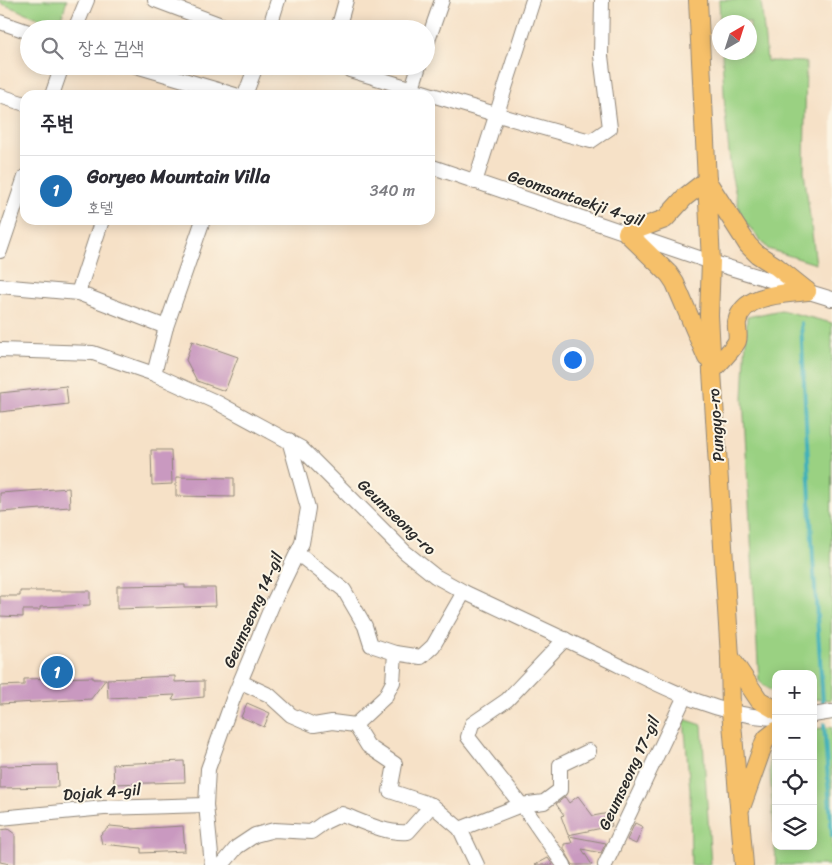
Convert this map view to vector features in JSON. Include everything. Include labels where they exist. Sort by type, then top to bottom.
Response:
[{"type":"main road","name":"Pungyo-ro","points":[[698,0],[711,262],[712,371],[730,657],[731,711],[741,812],[741,860]]},
{"type":"main road","points":[[707,180],[748,245],[807,291],[761,298],[749,304],[737,321],[737,342],[712,371],[675,283],[669,274],[627,233],[665,218],[707,180]]},
{"type":"main road","points":[[730,657],[758,700],[772,708]]},
{"type":"main road","points":[[757,865],[741,812],[764,743],[772,734]]},
{"type":"street","points":[[79,20],[87,0]]},
{"type":"street","points":[[155,0],[175,3],[212,20]]},
{"type":"street","points":[[272,20],[278,0]]},
{"type":"street","points":[[340,20],[346,0]]},
{"type":"street","points":[[435,20],[442,0]]},
{"type":"street","points":[[475,182],[533,0]]},
{"type":"street","points":[[435,95],[528,124],[591,140],[610,128],[601,56],[602,0]]},
{"type":"street","points":[[0,22],[20,29]]},
{"type":"street","points":[[54,90],[59,75]]},
{"type":"street","points":[[167,75],[218,90]]},
{"type":"street","points":[[247,90],[253,75]]},
{"type":"street","points":[[367,75],[419,90]]},
{"type":"street","points":[[412,88],[416,75]]},
{"type":"street","points":[[0,96],[20,102]]},
{"type":"street","name":"Geomsantaekji 4-gil","points":[[435,168],[711,262],[832,299]]},
{"type":"street","points":[[0,251],[20,192]]},
{"type":"street","points":[[78,293],[100,225]]},
{"type":"street","points":[[154,374],[166,327],[201,225]]},
{"type":"street","points":[[0,286],[78,293],[166,327]]},
{"type":"street","name":"Geumseong-ro","points":[[0,350],[93,354],[154,374],[218,403],[289,440],[300,448],[405,552],[435,576],[464,592],[685,696],[731,711],[772,718]]},
{"type":"street","name":"Geumseong 14-gil","points":[[212,865],[206,805],[208,769],[273,603],[302,543],[308,508],[289,440]]},
{"type":"street","name":"Geumseong 14-gil","points":[[297,553],[344,590],[365,626],[371,645],[396,653],[421,657],[433,646],[464,592]]},
{"type":"street","points":[[564,865],[521,805],[468,737],[472,724],[507,700],[565,639]]},
{"type":"street","points":[[396,653],[393,682],[385,697],[355,725],[368,746],[394,764],[390,791],[432,805],[460,829],[477,865]]},
{"type":"street","name":"Geumseong 14-gil","points":[[241,682],[269,695],[291,715],[314,725],[332,722],[355,725]]},
{"type":"street","name":"Geumseong 17-gil","points":[[605,865],[685,696]]},
{"type":"street","points":[[817,714],[832,712]]},
{"type":"street","points":[[460,829],[521,805],[544,802],[560,790],[560,765],[590,752]]},
{"type":"street","name":"Dojak 4-gil","points":[[0,818],[104,808],[206,805]]},
{"type":"street","points":[[222,865],[237,847],[255,835],[274,830],[311,832],[325,822],[342,814],[369,825],[398,833],[408,832],[432,805]]},
{"type":"green space","points":[[0,0],[67,0],[61,20],[44,20],[0,3]]},
{"type":"green space","points":[[719,0],[761,0],[767,61],[806,62],[804,171],[816,264],[768,249],[741,217],[731,173],[722,60],[757,60],[757,15],[720,15]]},
{"type":"green space","points":[[781,310],[832,323],[831,700],[817,699],[817,670],[772,670],[772,692],[759,681],[743,398],[747,317]]},
{"type":"green space","points":[[684,719],[702,725],[711,865],[691,865],[690,790]]},
{"type":"green space","points":[[832,727],[832,865],[776,865],[775,850],[817,850],[817,729]]},
{"type":"green space","points":[[772,749],[772,800],[769,751]]},
{"type":"building","points":[[192,341],[238,357],[225,391],[197,381],[186,360]]},
{"type":"building","points":[[66,386],[68,404],[0,412],[0,393]]},
{"type":"building","points":[[151,450],[171,450],[172,484],[152,485]]},
{"type":"building","points":[[176,477],[234,478],[234,497],[176,496]]},
{"type":"building","points":[[69,488],[70,507],[0,512],[0,493]]},
{"type":"building","points":[[185,585],[185,588],[215,588],[216,606],[117,609],[117,586]]},
{"type":"building","points":[[20,591],[90,591],[90,605],[40,607],[40,610],[23,610],[23,617],[0,616],[0,596],[20,596]]},
{"type":"building","points":[[175,676],[175,682],[204,681],[204,697],[172,700],[175,695],[108,698],[107,679]]},
{"type":"building","points":[[93,677],[93,679],[106,679],[91,699],[0,704],[0,686],[24,685],[24,679]]},
{"type":"building","points":[[247,703],[270,713],[264,727],[241,717]]},
{"type":"building","points":[[184,761],[185,782],[114,784],[113,764]]},
{"type":"building","points":[[57,765],[58,787],[0,788],[0,766]]},
{"type":"building","points":[[578,796],[593,816],[609,813],[612,826],[568,835],[561,816],[564,815],[556,804],[565,797],[569,803]]},
{"type":"building","points":[[635,823],[643,827],[636,844],[627,840]]},
{"type":"building","points":[[110,826],[131,829],[183,826],[185,851],[141,853],[141,848],[102,844],[100,835]]},
{"type":"building","points":[[8,829],[15,834],[15,865],[0,862],[0,830]]},
{"type":"building","points":[[569,836],[606,843],[601,853],[582,849],[592,865],[573,865],[564,849],[564,844],[572,843]]},
{"type":"building","points":[[548,858],[553,865],[535,865]]},
{"type":"waterway","points":[[801,323],[813,559],[823,702]]},
{"type":"waterway","points":[[824,724],[832,836]]},
{"type":"place","name":"Goryeo Mountain Villa","points":[[57,672]]}]
